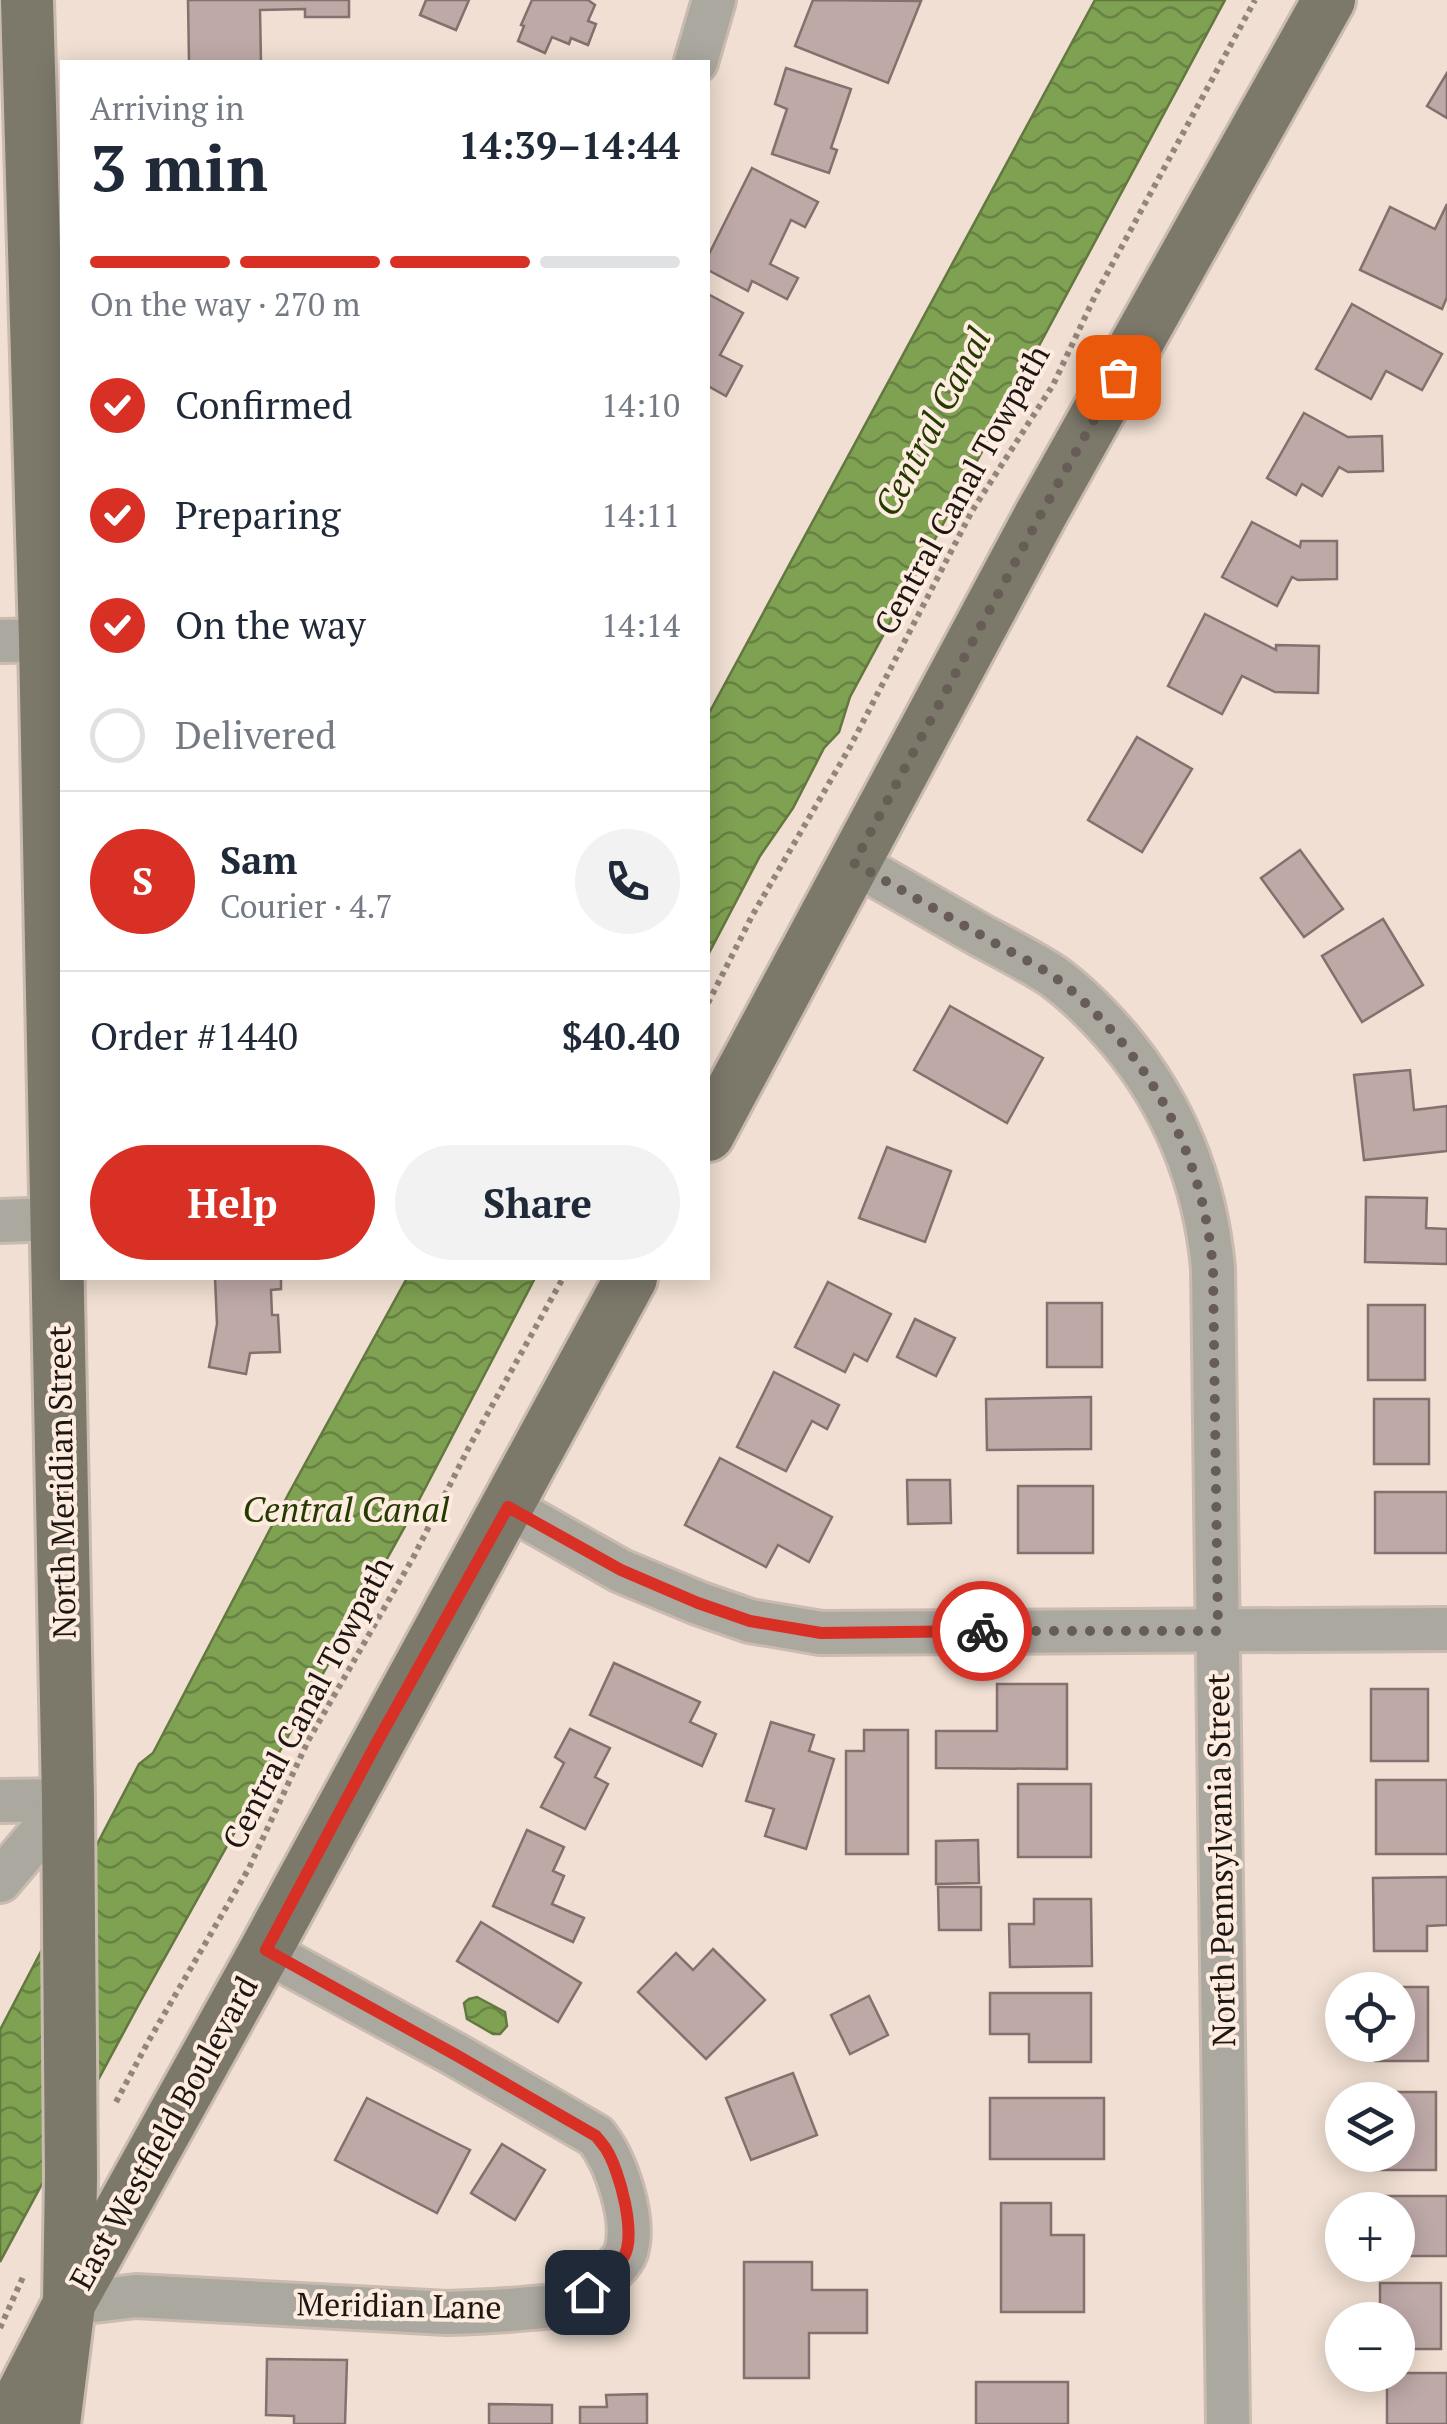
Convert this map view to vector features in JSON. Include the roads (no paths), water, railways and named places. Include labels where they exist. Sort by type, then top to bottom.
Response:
[{"type":"main road","name":"North Meridian Street","points":[[27,0],[36,640],[57,1220],[68,1800],[69,2304],[54,2424]]},
{"type":"main road","points":[[710,1131],[1041,514],[1330,0]]},
{"type":"main road","name":"East Westfield Boulevard","points":[[7,2424],[630,1280]]},
{"type":"main road","name":"North Meridian Street","points":[[69,2304],[89,2424]]},
{"type":"street","points":[[697,60],[714,0]]},
{"type":"street","name":"North Pennsylvania Street","points":[[854,863],[1038,967],[1096,1012],[1142,1065],[1178,1129],[1206,1216],[1213,1268],[1228,2424]]},
{"type":"street","points":[[0,1220],[57,1220]]},
{"type":"street","points":[[508,1507],[621,1570],[698,1603],[750,1621],[821,1633],[1447,1629]]},
{"type":"street","points":[[0,1801],[68,1800]]},
{"type":"street","points":[[0,1881],[68,1800]]},
{"type":"street","name":"Meridian Lane","points":[[69,2304],[136,2296],[447,2313],[494,2312],[564,2304],[587,2292],[625,2256],[625,2204],[608,2150],[596,2136],[266,1950]]},
{"type":"water","name":"Central Canal","points":[[1095,0],[1225,0],[850,697],[839,732],[824,748],[793,808],[760,856],[710,951],[710,711]]},
{"type":"water","name":"Central Canal","points":[[406,1280],[534,1280],[408,1521],[0,2262],[0,2030],[139,1764],[153,1753]]},
{"type":"water","points":[[477,1997],[505,2012],[507,2026],[500,2034],[467,2019],[464,2003]]}]
